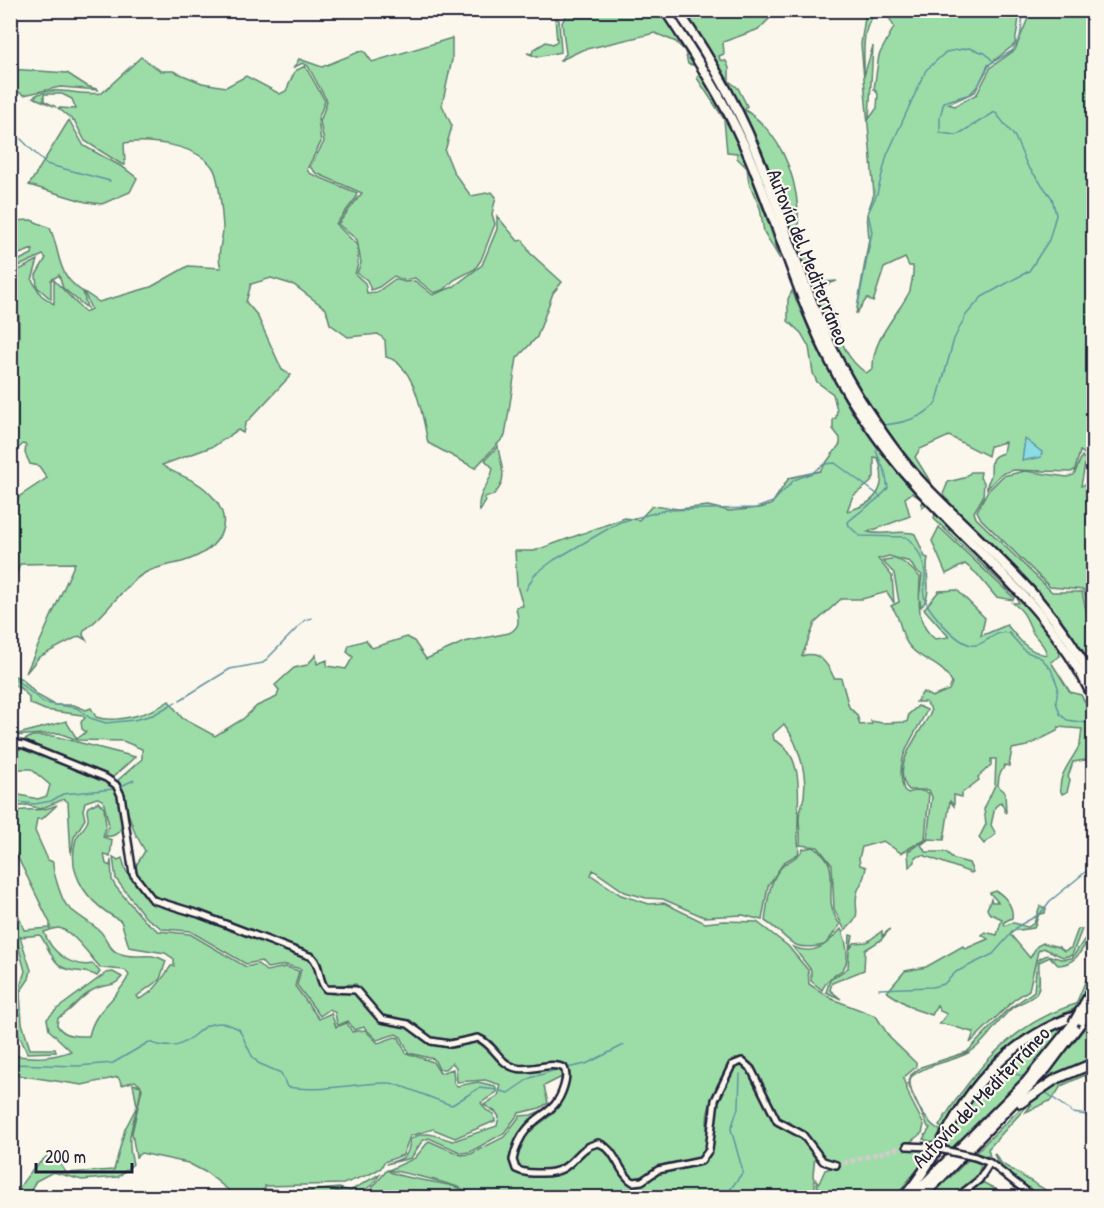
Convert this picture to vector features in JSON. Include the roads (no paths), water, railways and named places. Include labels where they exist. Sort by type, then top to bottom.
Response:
[{"type":"highway","name":"Autovía del Mediterráneo","points":[[665,10],[707,75],[735,127],[808,316],[837,374],[904,472],[1029,588],[1073,645],[1094,682]]},
{"type":"highway","name":"Autovía del Mediterráneo","points":[[676,10],[716,72],[751,138],[826,336],[874,427]]},
{"type":"highway","name":"Autovía del Mediterráneo","points":[[942,508],[1024,594],[1069,654],[1093,704]]},
{"type":"highway","name":"Autovía del Mediterráneo","points":[[921,1197],[1047,1069],[1078,1022],[1090,1001],[1094,987]]},
{"type":"highway","points":[[903,1197],[927,1167],[957,1115],[987,1073],[1036,1033],[1073,1016],[1094,1010]]},
{"type":"highway","name":"Autovía del Mediterráneo","points":[[910,1197],[1026,1082],[1078,1022]]},
{"type":"highway","points":[[935,1183],[1028,1096],[1056,1079],[1094,1063]]},
{"type":"street","points":[[10,743],[24,745],[106,778],[116,785],[121,795],[133,874],[153,900],[199,914],[312,957],[319,966],[321,982],[326,989],[356,990],[381,1019],[408,1024],[430,1041],[450,1044],[478,1038],[512,1068],[527,1070],[555,1065],[564,1068],[566,1075],[560,1099],[555,1107],[531,1125],[523,1136],[513,1160],[516,1169],[528,1173],[560,1172],[587,1148],[598,1143],[606,1147],[624,1174],[633,1182],[642,1181],[666,1168],[701,1161],[709,1150],[715,1100],[732,1065],[741,1061],[752,1069],[777,1121],[803,1134],[823,1161],[836,1165]]},
{"type":"street","points":[[907,1146],[930,1147],[978,1158],[990,1163],[1035,1197]]},
{"type":"street","points":[[978,1158],[983,1174]]},
{"type":"street","points":[[956,1197],[979,1180],[990,1163]]},
{"type":"street","points":[[983,1174],[998,1169]]},
{"type":"water","points":[[1025,439],[1042,452],[1041,457],[1022,461]]},
{"type":"waterway","points":[[884,425],[914,418],[933,407],[937,401],[954,339],[966,315],[982,297],[1029,271],[1049,240],[1056,215],[1052,198],[1027,165],[1015,137],[995,112],[957,135],[940,133],[940,117],[944,102],[970,94],[979,84],[988,65],[1012,51],[1020,37],[1024,10]]},
{"type":"waterway","points":[[1081,10],[1094,17]]},
{"type":"waterway","points":[[858,305],[872,232],[868,213],[877,194],[887,155],[926,70],[946,52],[969,48],[985,53],[992,60]]},
{"type":"waterway","points":[[10,128],[46,164],[110,181]]},
{"type":"waterway","points":[[876,451],[885,472],[888,488],[848,522],[849,526],[860,536],[906,537],[910,540],[923,563],[926,602],[943,625],[958,638],[971,645],[981,643],[999,633],[1009,633],[1025,651],[1041,658],[1051,669],[1058,687],[1056,702],[1060,714],[1067,720],[1087,723]]},
{"type":"waterway","points":[[526,590],[534,575],[554,560],[620,522],[666,510],[756,508],[773,502],[794,480],[812,473],[824,464],[835,463],[881,497]]},
{"type":"waterway","points":[[180,700],[230,669],[263,663],[305,620],[312,618]]},
{"type":"waterway","points":[[10,675],[44,703],[77,708],[90,718],[106,723],[153,715],[176,702]]},
{"type":"waterway","points":[[119,787],[134,780]]},
{"type":"waterway","points":[[10,805],[18,802],[35,804],[51,801],[63,794],[114,789]]},
{"type":"waterway","points":[[879,989],[932,987],[944,984],[956,972],[993,954],[1018,926],[1040,914],[1050,901],[1094,865]]},
{"type":"waterway","points":[[10,1064],[78,1066],[113,1063],[149,1042],[175,1046],[211,1024],[221,1023],[239,1029],[252,1056],[258,1063],[281,1073],[287,1087],[313,1089],[390,1083],[452,1105],[479,1088],[498,1090]]},
{"type":"waterway","points":[[567,1068],[586,1064],[624,1045]]},
{"type":"waterway","points":[[501,1091],[508,1093],[530,1078],[559,1069]]},
{"type":"waterway","points":[[1011,1073],[1027,1077]]},
{"type":"waterway","points":[[724,1198],[743,1172],[731,1129],[739,1105],[740,1074]]},
{"type":"waterway","points":[[1044,1091],[1073,1113],[1094,1116]]},
{"type":"tunnel","points":[[836,1165],[907,1146]]}]
